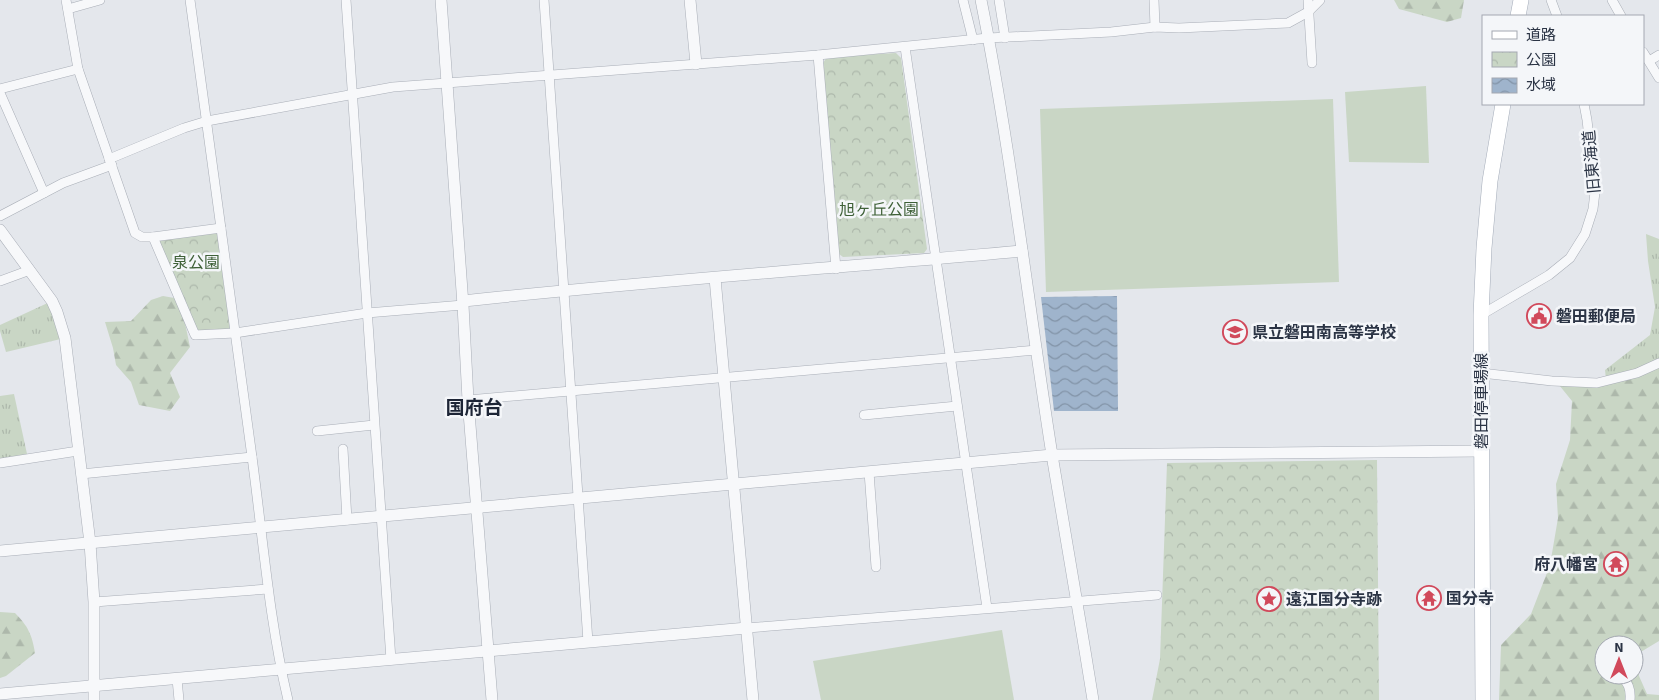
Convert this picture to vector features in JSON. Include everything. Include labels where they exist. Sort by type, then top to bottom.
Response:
[{"type":"main road","points":[[1518,15],[1521,0]]},
{"type":"main road","name":"磐田停車場線","points":[[1483,700],[1481,315],[1490,181],[1504,105]]},
{"type":"street","points":[[100,0],[67,4],[78,69],[136,233],[142,238],[221,228]]},
{"type":"street","points":[[190,0],[268,589],[281,670],[288,700]]},
{"type":"street","points":[[346,0],[391,660]]},
{"type":"street","points":[[441,0],[463,303],[468,400],[492,700]]},
{"type":"street","points":[[544,0],[588,642]]},
{"type":"street","points":[[690,0],[696,64]]},
{"type":"street","points":[[963,0],[973,40]]},
{"type":"street","points":[[981,0],[1022,251],[1052,455],[1093,700]]},
{"type":"street","points":[[999,0],[1005,38]]},
{"type":"street","points":[[1154,0],[1155,27]]},
{"type":"street","points":[[1308,0],[1312,64]]},
{"type":"street","points":[[0,216],[63,182],[184,128],[206,121],[393,87],[818,55],[988,38],[1111,32],[1155,27],[1179,28],[1288,23],[1308,12],[1320,0]]},
{"type":"street","points":[[1551,0],[1557,15]]},
{"type":"street","points":[[1612,0],[1620,15]]},
{"type":"street","points":[[905,47],[986,608]]},
{"type":"street","points":[[1644,54],[1659,78]]},
{"type":"street","points":[[818,55],[836,268]]},
{"type":"street","points":[[1649,61],[1659,55]]},
{"type":"street","points":[[44,193],[0,91],[78,69]]},
{"type":"street","name":"旧東海道","points":[[1481,315],[1549,275],[1570,258],[1585,234],[1593,208],[1595,192],[1584,105]]},
{"type":"street","points":[[0,230],[52,302],[61,324],[67,354],[80,474],[90,543],[94,602],[94,700]]},
{"type":"street","points":[[153,237],[195,334],[235,333],[366,313],[564,290],[1022,251]]},
{"type":"street","points":[[0,281],[30,270]]},
{"type":"street","points":[[715,278],[753,700]]},
{"type":"street","points":[[468,400],[1037,350]]},
{"type":"street","points":[[1481,373],[1552,381],[1597,383],[1637,373],[1659,363]]},
{"type":"street","points":[[864,415],[957,406]]},
{"type":"street","points":[[317,431],[374,425]]},
{"type":"street","points":[[343,449],[347,520]]},
{"type":"street","points":[[0,551],[579,500],[1052,455],[1481,451]]},
{"type":"street","points":[[0,463],[78,452]]},
{"type":"street","points":[[80,474],[252,457]]},
{"type":"street","points":[[869,472],[876,567]]},
{"type":"street","points":[[94,602],[268,589]]},
{"type":"street","points":[[0,694],[748,628],[1157,595]]},
{"type":"street","points":[[177,679],[179,700]]},
{"type":"street","points":[[1628,685],[1630,700]]},
{"type":"green space","points":[[1394,0],[1464,0],[1461,18],[1447,22],[1399,9]]},
{"type":"green space","name":"旭ヶ丘公園","points":[[896,53],[901,58],[927,249],[924,253],[843,257],[839,254],[823,63],[827,57]]},
{"type":"green space","points":[[1426,86],[1429,163],[1349,162],[1345,92]]},
{"type":"green space","points":[[1333,99],[1339,282],[1046,292],[1040,109]]},
{"type":"green space","name":"泉公園","points":[[221,228],[234,326],[230,333],[195,335],[153,237]]},
{"type":"green space","points":[[1646,234],[1659,239],[1659,365],[1606,379],[1605,370],[1650,335],[1655,307]]},
{"type":"green space","points":[[163,296],[180,299],[190,347],[170,373],[180,397],[170,411],[139,405],[131,382],[116,365],[105,322],[131,321],[151,300]]},
{"type":"green space","points":[[52,301],[65,338],[6,352],[0,325]]},
{"type":"green space","points":[[1659,365],[1659,641],[1644,650],[1644,635],[1594,635],[1594,685],[1643,685],[1647,694],[1659,695],[1659,700],[1499,700],[1501,645],[1531,614],[1550,565],[1558,518],[1556,484],[1570,440],[1572,401],[1555,380],[1596,380]]},
{"type":"green space","points":[[14,394],[27,454],[0,461],[0,396]]},
{"type":"green space","points":[[1377,460],[1379,700],[1152,700],[1160,659],[1167,463]]},
{"type":"green space","points":[[0,612],[15,613],[29,631],[35,653],[6,676],[0,678]]},
{"type":"green space","points":[[1002,630],[1014,700],[821,700],[813,661]]},
{"type":"water","points":[[1117,296],[1118,411],[1054,411],[1041,297]]},
{"type":"place","name":"磐田郵便局","points":[[1539,316]]},
{"type":"place","name":"県立磐田南高等学校","points":[[1235,332]]},
{"type":"place","name":"府八幡宮","points":[[1616,564]]},
{"type":"place","name":"国分寺","points":[[1429,598]]},
{"type":"place","name":"遠江国分寺跡","points":[[1269,599]]},
{"type":"district","name":"国府台","points":[[474,407]]}]
